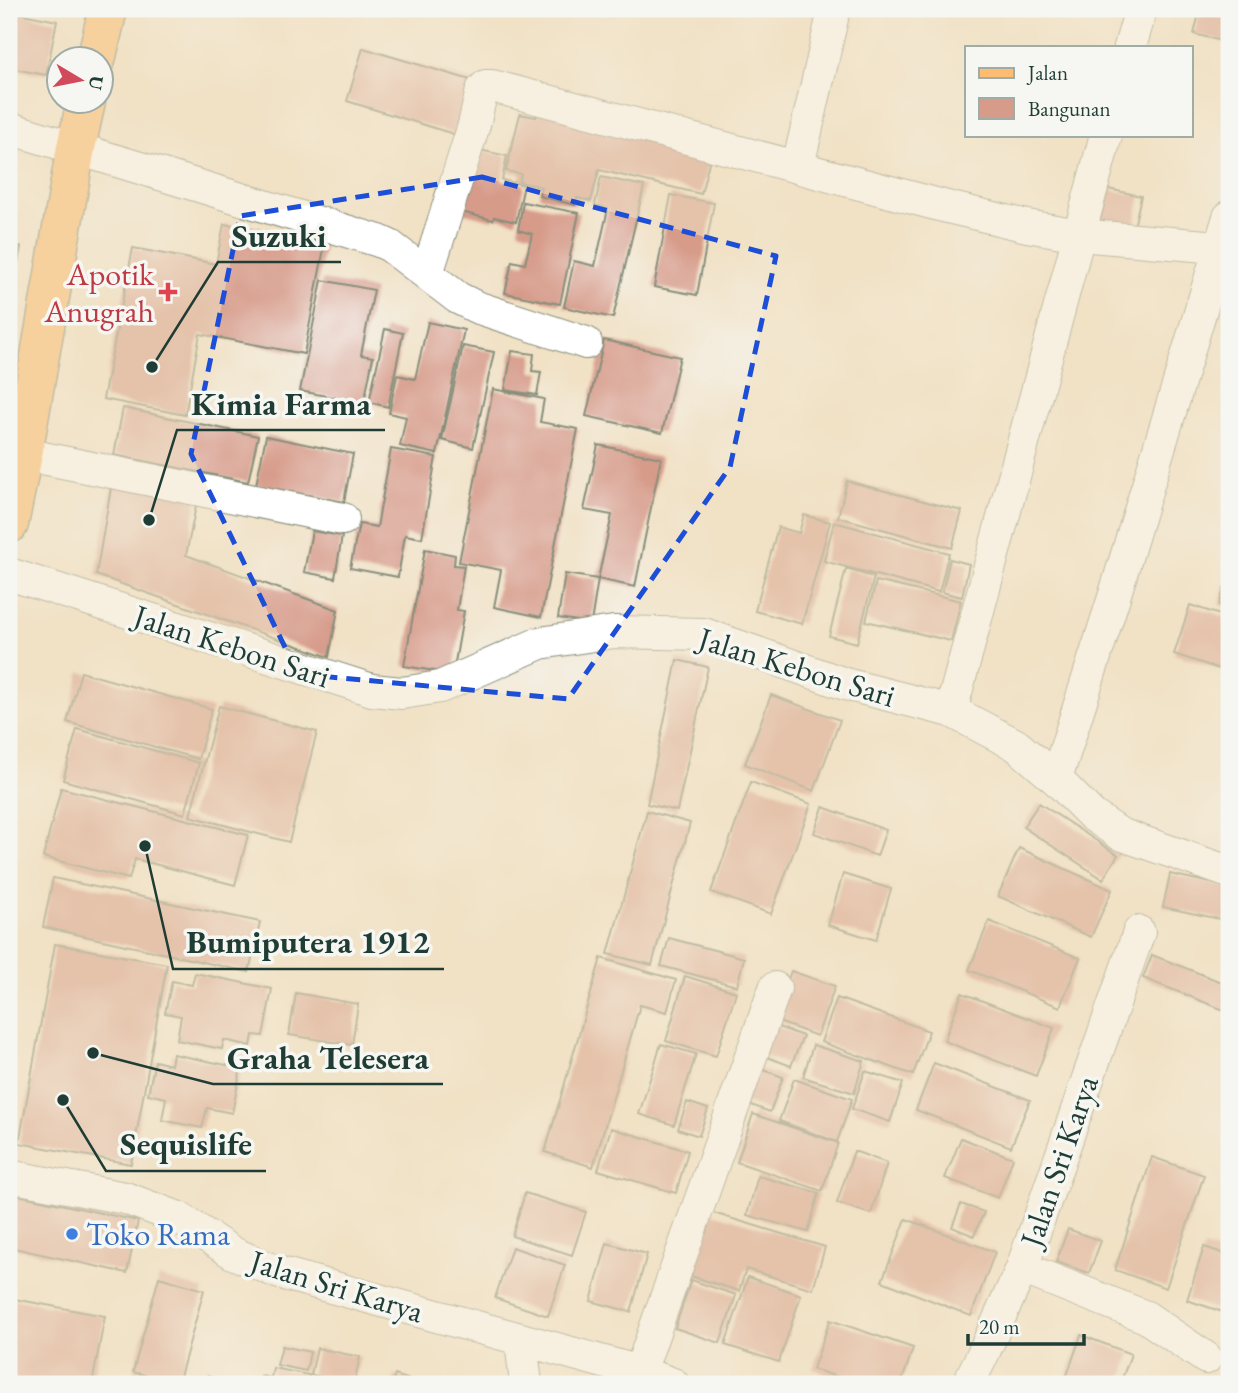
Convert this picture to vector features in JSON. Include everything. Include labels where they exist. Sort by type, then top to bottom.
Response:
[{"type":"main road","points":[[99,46],[108,9]]},
{"type":"main road","points":[[9,524],[83,116]]},
{"type":"street","points":[[798,166],[832,19],[829,9]]},
{"type":"street","points":[[1130,46],[1141,9]]},
{"type":"street","points":[[427,274],[474,125],[482,90],[486,86],[1027,226],[1079,235],[1225,248]]},
{"type":"street","points":[[9,128],[390,246],[458,298],[476,307],[586,343]]},
{"type":"street","points":[[951,711],[1106,136]]},
{"type":"street","points":[[1056,779],[1225,248],[1229,217]]},
{"type":"street","points":[[23,454],[344,519]]},
{"type":"street","name":"Jalan Kebon Sari","points":[[9,574],[372,690],[402,693],[440,688],[540,643],[614,632],[704,634],[845,684],[951,711],[1016,745],[1092,815],[1120,834],[1229,871]]},
{"type":"street","name":"Jalan Sri Karya","points":[[968,1384],[1022,1268],[1139,932]]},
{"type":"street","points":[[629,1375],[775,988]]},
{"type":"street","name":"Jalan Sri Karya","points":[[9,1176],[125,1198],[179,1218],[233,1253],[277,1272],[521,1340],[629,1375],[673,1384]]},
{"type":"street","points":[[1022,1268],[1146,1317],[1206,1358]]},
{"type":"street","points":[[521,1340],[526,1384]]},
{"type":"highlighted area","points":[[482,177],[776,256],[730,467],[568,699],[298,674],[191,454],[240,216]]},
{"type":"building","points":[[1200,9],[1229,9],[1229,43],[1194,34]]},
{"type":"building","points":[[13,12],[57,21],[52,46],[46,46],[46,75],[9,68],[9,35]]},
{"type":"building","points":[[363,48],[477,82],[460,136],[347,101]]},
{"type":"building","points":[[538,110],[712,150],[701,194],[599,170],[591,201],[577,198],[575,205],[539,196],[541,187],[519,182],[521,174],[506,171],[520,114],[536,117]]},
{"type":"building","points":[[9,148],[18,150],[10,196],[9,195]]},
{"type":"building","points":[[475,149],[507,156],[502,180],[524,185],[516,222],[494,217],[493,220],[461,212]]},
{"type":"building","points":[[601,177],[644,186],[613,318],[564,307],[574,261],[595,266],[608,209],[595,205]]},
{"type":"building","points":[[1108,189],[1141,196],[1132,236],[1098,229]]},
{"type":"building","points":[[671,195],[714,203],[697,295],[654,287]]},
{"type":"building","points":[[523,202],[579,213],[560,304],[505,293],[512,261],[525,264],[532,234],[518,230]]},
{"type":"building","points":[[224,224],[325,243],[304,354],[200,334],[185,415],[103,399],[133,248],[216,264]]},
{"type":"building","points":[[9,245],[21,247],[10,302],[9,302]]},
{"type":"building","points":[[322,280],[374,290],[361,355],[373,357],[364,403],[300,391]]},
{"type":"building","points":[[428,322],[464,330],[437,454],[400,446],[406,417],[389,413],[397,375],[415,379]]},
{"type":"building","points":[[385,329],[403,333],[388,407],[369,402]]},
{"type":"building","points":[[604,340],[680,357],[662,433],[586,416]]},
{"type":"building","points":[[463,346],[494,352],[473,448],[442,440]]},
{"type":"building","points":[[512,351],[534,354],[532,371],[541,372],[537,395],[505,390]]},
{"type":"building","points":[[493,389],[544,399],[540,422],[578,429],[541,617],[494,607],[501,570],[459,562]]},
{"type":"building","points":[[123,408],[258,436],[248,482],[114,455]]},
{"type":"building","points":[[266,436],[353,454],[344,502],[256,485]]},
{"type":"building","points":[[598,445],[661,458],[635,587],[598,579],[612,515],[584,510]]},
{"type":"building","points":[[391,449],[436,457],[422,538],[405,535],[398,577],[350,568],[359,524],[377,527]]},
{"type":"building","points":[[847,481],[962,511],[952,548],[838,517]]},
{"type":"building","points":[[112,482],[198,496],[186,555],[338,610],[329,657],[96,575]]},
{"type":"building","points":[[804,515],[830,522],[802,624],[755,611],[778,527],[799,533]]},
{"type":"building","points":[[834,522],[949,553],[939,592],[824,561]]},
{"type":"building","points":[[312,531],[342,536],[335,578],[304,572]]},
{"type":"building","points":[[425,549],[455,555],[454,565],[464,566],[457,610],[464,611],[453,674],[404,666]]},
{"type":"building","points":[[950,559],[969,564],[962,597],[942,592]]},
{"type":"building","points":[[846,569],[874,577],[857,643],[829,636]]},
{"type":"building","points":[[565,574],[598,579],[591,623],[558,618]]},
{"type":"building","points":[[1229,574],[1229,608],[1219,605]]},
{"type":"building","points":[[876,581],[961,601],[951,641],[866,621]]},
{"type":"building","points":[[1190,605],[1229,618],[1229,672],[1174,654]]},
{"type":"building","points":[[677,660],[708,667],[677,811],[647,804]]},
{"type":"building","points":[[81,672],[212,709],[198,759],[67,722]]},
{"type":"building","points":[[771,695],[840,720],[814,791],[745,764]]},
{"type":"building","points":[[219,706],[317,732],[289,842],[190,816]]},
{"type":"building","points":[[77,729],[199,763],[185,814],[63,780]]},
{"type":"building","points":[[751,782],[811,804],[771,914],[711,892]]},
{"type":"building","points":[[61,788],[248,835],[235,885],[135,859],[129,879],[43,857]]},
{"type":"building","points":[[1039,803],[1118,855],[1103,879],[1023,827]]},
{"type":"building","points":[[823,807],[886,830],[877,856],[814,833]]},
{"type":"building","points":[[647,811],[690,823],[652,965],[608,954]]},
{"type":"building","points":[[1019,848],[1112,890],[1091,937],[998,896]]},
{"type":"building","points":[[843,874],[891,889],[876,940],[828,925]]},
{"type":"building","points":[[1170,874],[1229,887],[1229,921],[1163,907]]},
{"type":"building","points":[[53,878],[260,922],[249,972],[43,927]]},
{"type":"building","points":[[989,921],[1080,958],[1060,1007],[969,970]]},
{"type":"building","points":[[669,938],[744,958],[737,986],[661,966]]},
{"type":"building","points":[[55,944],[167,964],[131,1164],[19,1143]]},
{"type":"building","points":[[1152,955],[1229,985],[1229,1012],[1143,978]]},
{"type":"building","points":[[601,958],[676,980],[667,1012],[640,1005],[593,1167],[545,1152]]},
{"type":"building","points":[[791,971],[835,986],[817,1036],[773,1020]]},
{"type":"building","points":[[195,973],[272,989],[263,1036],[253,1035],[251,1046],[224,1040],[222,1049],[177,1040],[181,1016],[165,1013],[172,981],[192,985]]},
{"type":"building","points":[[685,976],[736,992],[716,1056],[666,1041]]},
{"type":"building","points":[[296,993],[358,1004],[352,1045],[289,1035]]},
{"type":"building","points":[[962,993],[1054,1028],[1036,1076],[944,1041]]},
{"type":"building","points":[[837,998],[929,1031],[913,1075],[821,1042]]},
{"type":"building","points":[[770,1024],[803,1036],[791,1066],[759,1054]]},
{"type":"building","points":[[661,1044],[696,1054],[674,1125],[639,1114]]},
{"type":"building","points":[[813,1045],[864,1061],[854,1093],[803,1077]]},
{"type":"building","points":[[173,1054],[241,1068],[232,1113],[207,1108],[202,1128],[162,1120],[166,1098],[148,1094],[155,1061],[171,1065]]},
{"type":"building","points":[[934,1063],[1030,1100],[1011,1147],[916,1110]]},
{"type":"building","points":[[755,1067],[783,1077],[770,1112],[743,1102]]},
{"type":"building","points":[[865,1071],[903,1083],[890,1122],[852,1109]]},
{"type":"building","points":[[794,1079],[852,1099],[837,1142],[779,1121]]},
{"type":"building","points":[[687,1102],[708,1109],[699,1136],[678,1129]]},
{"type":"building","points":[[753,1114],[838,1143],[822,1191],[737,1162]]},
{"type":"building","points":[[611,1128],[688,1151],[676,1193],[598,1170]]},
{"type":"building","points":[[961,1138],[1013,1158],[998,1198],[945,1178]]},
{"type":"building","points":[[854,1151],[887,1163],[871,1214],[837,1203]]},
{"type":"building","points":[[1152,1157],[1204,1175],[1166,1288],[1115,1270]]},
{"type":"building","points":[[758,1176],[819,1193],[808,1232],[747,1215]]},
{"type":"building","name":"Toko Rama","points":[[9,1193],[138,1221],[127,1273],[9,1247]]},
{"type":"building","points":[[525,1193],[586,1212],[572,1255],[512,1236]]},
{"type":"building","points":[[961,1204],[984,1212],[974,1236],[952,1227]]},
{"type":"building","points":[[710,1212],[825,1247],[813,1289],[746,1269],[739,1291],[691,1276]]},
{"type":"building","points":[[906,1219],[995,1252],[971,1316],[882,1281]]},
{"type":"building","points":[[1068,1229],[1101,1241],[1089,1273],[1056,1262]]},
{"type":"building","points":[[607,1243],[647,1254],[631,1312],[591,1301]]},
{"type":"building","points":[[512,1247],[565,1265],[548,1316],[495,1298]]},
{"type":"building","points":[[1204,1247],[1229,1255],[1229,1314],[1187,1300]]},
{"type":"building","points":[[159,1277],[204,1290],[178,1384],[133,1372]]},
{"type":"building","points":[[748,1277],[801,1295],[779,1362],[725,1345]]},
{"type":"building","points":[[691,1280],[736,1295],[720,1343],[675,1328]]},
{"type":"building","points":[[9,1298],[105,1316],[92,1384],[9,1384]]},
{"type":"building","points":[[830,1320],[913,1348],[901,1384],[859,1384],[813,1369]]},
{"type":"building","points":[[1081,1335],[1131,1354],[1120,1384],[1064,1384]]},
{"type":"building","points":[[282,1346],[310,1352],[306,1371],[277,1365]]},
{"type":"building","points":[[317,1348],[360,1357],[354,1384],[311,1375]]},
{"type":"building","points":[[273,1368],[309,1375],[308,1384],[260,1384],[261,1376],[271,1378]]},
{"type":"building","points":[[395,1375],[422,1384],[392,1384]]},
{"type":"building","points":[[207,1376],[228,1381],[228,1384],[205,1384]]},
{"type":"place","name":"Apotik Anugrah","points":[[168,292]]},
{"type":"place","name":"Suzuki","points":[[152,367]]},
{"type":"place","name":"Kimia Farma","points":[[149,520]]},
{"type":"place","name":"Bumiputera 1912","points":[[145,846]]},
{"type":"place","name":"Graha Telesera","points":[[93,1053]]},
{"type":"place","name":"Sequislife","points":[[63,1100]]},
{"type":"place","name":"Toko Rama","points":[[72,1234]]}]
